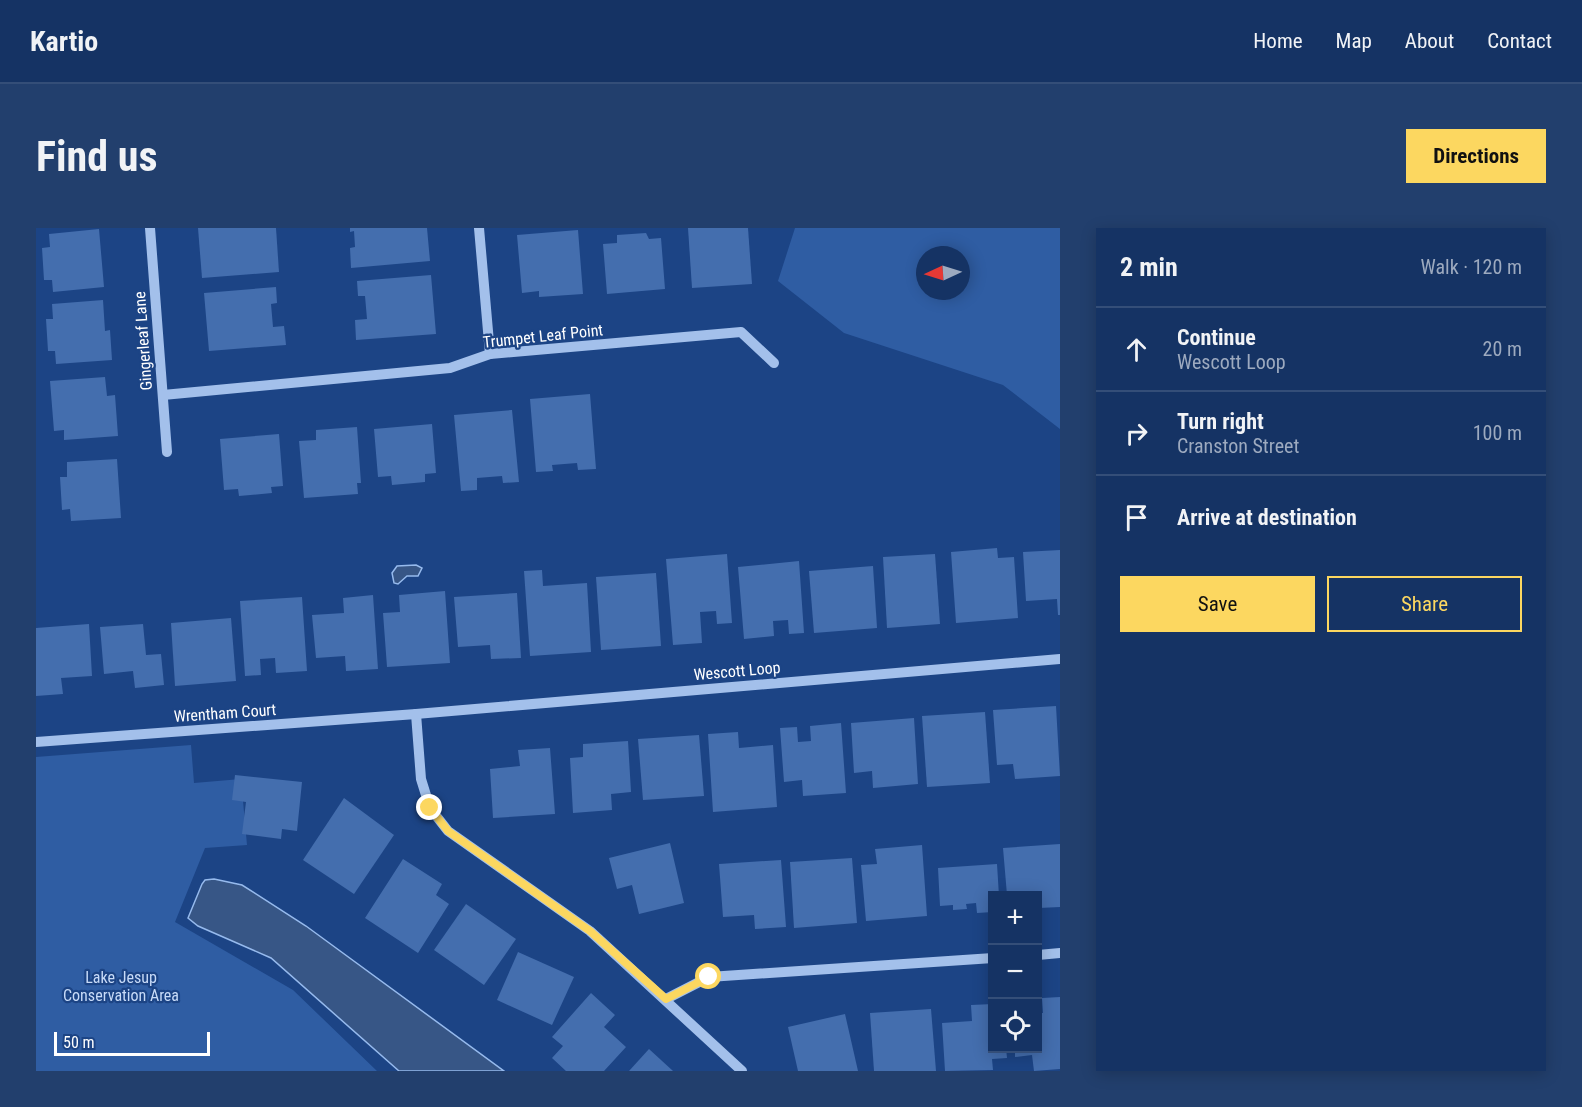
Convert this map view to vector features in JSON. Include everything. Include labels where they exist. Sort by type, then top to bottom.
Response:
[{"type":"street","name":"Gingerleaf Lane","points":[[150,228],[167,452]]},
{"type":"street","points":[[479,228],[490,354]]},
{"type":"street","name":"Trumpet Leaf Point","points":[[163,395],[450,368],[490,354],[741,332],[774,363]]},
{"type":"street","name":"Wescott Loop","points":[[416,714],[1060,659]]},
{"type":"street","points":[[416,714],[421,779],[430,808],[448,831],[590,931],[742,1071]]},
{"type":"street","name":"Wrentham Court","points":[[36,742],[416,714]]},
{"type":"street","points":[[1042,955],[1060,953]]},
{"type":"street","points":[[666,999],[709,977],[988,958]]},
{"type":"green space","points":[[795,228],[1060,228],[1060,429],[1003,385],[844,333],[778,281]]},
{"type":"green space","name":"Lake Jesup Conservation Area","points":[[191,745],[194,783],[241,779],[247,845],[205,848],[175,922],[293,990],[377,1071],[36,1071],[36,757]]},
{"type":"shaded area","points":[[416,565],[422,568],[418,576],[407,576],[398,584],[394,583],[392,573],[397,566]]},
{"type":"shaded area","points":[[214,879],[242,885],[306,926],[504,1071],[399,1071],[271,958],[198,926],[188,918],[202,884],[205,880]]},
{"type":"building","points":[[198,228],[276,228],[279,272],[202,278]]},
{"type":"building","points":[[350,228],[427,228],[430,261],[351,268],[350,248],[355,247],[354,231],[350,232]]},
{"type":"building","points":[[688,228],[748,228],[752,284],[692,288]]},
{"type":"building","points":[[99,229],[104,287],[53,292],[52,280],[44,280],[42,248],[50,247],[49,234]]},
{"type":"building","points":[[578,230],[583,294],[539,297],[539,291],[522,293],[517,235]]},
{"type":"building","points":[[646,233],[649,239],[661,238],[665,289],[607,294],[603,244],[617,243],[617,235]]},
{"type":"building","points":[[431,275],[436,334],[356,340],[355,320],[367,319],[365,296],[358,296],[357,281]]},
{"type":"building","points":[[276,287],[277,303],[271,304],[273,327],[284,326],[286,345],[209,351],[204,293]]},
{"type":"building","points":[[103,300],[105,331],[110,330],[112,360],[56,364],[55,351],[48,351],[46,319],[53,319],[52,304]]},
{"type":"building","points":[[105,377],[107,396],[115,395],[118,436],[64,440],[64,430],[54,431],[50,381]]},
{"type":"building","points":[[590,394],[596,469],[578,470],[577,463],[552,465],[553,471],[536,472],[530,399]]},
{"type":"building","points":[[512,410],[519,482],[503,483],[502,476],[477,478],[477,490],[461,491],[454,415]]},
{"type":"building","points":[[432,424],[436,473],[425,474],[425,482],[392,485],[391,476],[378,477],[374,429]]},
{"type":"building","points":[[357,427],[361,483],[357,483],[358,494],[304,498],[299,441],[316,440],[316,430]]},
{"type":"building","points":[[279,434],[283,486],[271,487],[272,493],[239,496],[238,489],[224,490],[220,439]]},
{"type":"building","points":[[117,459],[121,518],[71,521],[70,509],[62,510],[60,477],[67,477],[67,462]]},
{"type":"building","points":[[997,548],[998,558],[1014,557],[1018,618],[956,623],[951,552]]},
{"type":"building","points":[[1060,550],[1060,615],[1058,615],[1057,599],[1026,601],[1023,552]]},
{"type":"building","points":[[727,554],[732,623],[717,624],[716,611],[700,612],[702,643],[673,645],[666,559]]},
{"type":"building","points":[[935,554],[940,624],[887,628],[883,557]]},
{"type":"building","points":[[799,561],[804,633],[789,634],[788,620],[773,621],[774,636],[744,639],[738,567]]},
{"type":"building","points":[[873,566],[877,628],[814,633],[809,571]]},
{"type":"building","points":[[542,570],[543,586],[587,583],[591,652],[530,656],[524,571]]},
{"type":"building","points":[[656,573],[661,646],[601,650],[596,577]]},
{"type":"building","points":[[445,591],[450,663],[387,667],[383,613],[400,612],[399,595]]},
{"type":"building","points":[[517,593],[521,658],[491,659],[490,645],[458,647],[454,597]]},
{"type":"building","points":[[373,595],[378,669],[346,671],[345,656],[316,658],[312,615],[344,613],[343,598]]},
{"type":"building","points":[[302,597],[307,671],[276,673],[275,658],[260,659],[261,675],[245,676],[240,601]]},
{"type":"building","points":[[231,618],[236,681],[175,686],[171,623]]},
{"type":"building","points":[[89,624],[92,676],[61,678],[63,694],[36,696],[36,628]]},
{"type":"building","points":[[143,624],[146,655],[161,654],[164,685],[135,688],[133,671],[104,674],[100,627]]},
{"type":"building","points":[[1056,706],[1060,776],[1015,779],[1013,764],[997,765],[993,710]]},
{"type":"building","points":[[985,712],[990,783],[927,787],[922,716]]},
{"type":"building","points":[[914,718],[918,784],[873,788],[872,771],[854,773],[851,723]]},
{"type":"building","points":[[841,723],[846,793],[803,796],[802,780],[784,782],[780,728],[797,727],[798,742],[811,741],[810,726]]},
{"type":"building","points":[[738,732],[739,748],[773,745],[777,807],[713,812],[708,734]]},
{"type":"building","points":[[699,735],[704,796],[643,800],[638,739]]},
{"type":"building","points":[[628,741],[631,792],[611,794],[612,810],[573,813],[570,758],[583,757],[583,744]]},
{"type":"building","points":[[550,748],[555,814],[493,818],[490,769],[520,766],[518,750]]},
{"type":"building","points":[[235,775],[302,782],[297,831],[282,829],[281,839],[242,834],[246,802],[232,800]]},
{"type":"building","points":[[344,798],[394,835],[354,894],[303,860]]},
{"type":"building","points":[[670,843],[684,903],[639,914],[632,885],[617,889],[609,858]]},
{"type":"building","points":[[1060,844],[1060,907],[1042,908],[1042,891],[1007,891],[1003,848]]},
{"type":"building","points":[[922,845],[927,916],[866,921],[861,865],[877,864],[875,849]]},
{"type":"building","points":[[852,858],[857,923],[794,928],[790,862]]},
{"type":"building","points":[[403,859],[442,884],[436,895],[449,904],[418,953],[365,918]]},
{"type":"building","points":[[781,860],[786,927],[755,929],[754,915],[723,917],[719,864]]},
{"type":"building","points":[[997,864],[999,891],[988,891],[988,912],[977,913],[976,903],[966,904],[967,909],[953,910],[953,905],[940,906],[938,868]]},
{"type":"building","points":[[466,904],[516,939],[484,985],[434,950]]},
{"type":"building","points":[[518,952],[574,977],[552,1025],[497,1000]]},
{"type":"building","points":[[591,993],[615,1015],[604,1027],[626,1047],[604,1071],[566,1071],[552,1058],[563,1046],[552,1037]]},
{"type":"building","points":[[1060,997],[1060,1069],[1034,1071],[1032,1055],[1015,1057],[1015,1053],[1042,1053],[1042,998]]},
{"type":"building","points":[[988,1004],[988,1053],[1006,1053],[1007,1058],[992,1059],[993,1070],[945,1071],[942,1023],[972,1021],[971,1005]]},
{"type":"building","points":[[931,1009],[936,1071],[874,1071],[870,1013]]},
{"type":"building","points":[[845,1014],[858,1071],[798,1071],[788,1027]]},
{"type":"building","points":[[649,1049],[673,1071],[629,1071]]},
{"type":"route","points":[[430,808],[448,831],[590,931],[666,999],[709,977]]}]
